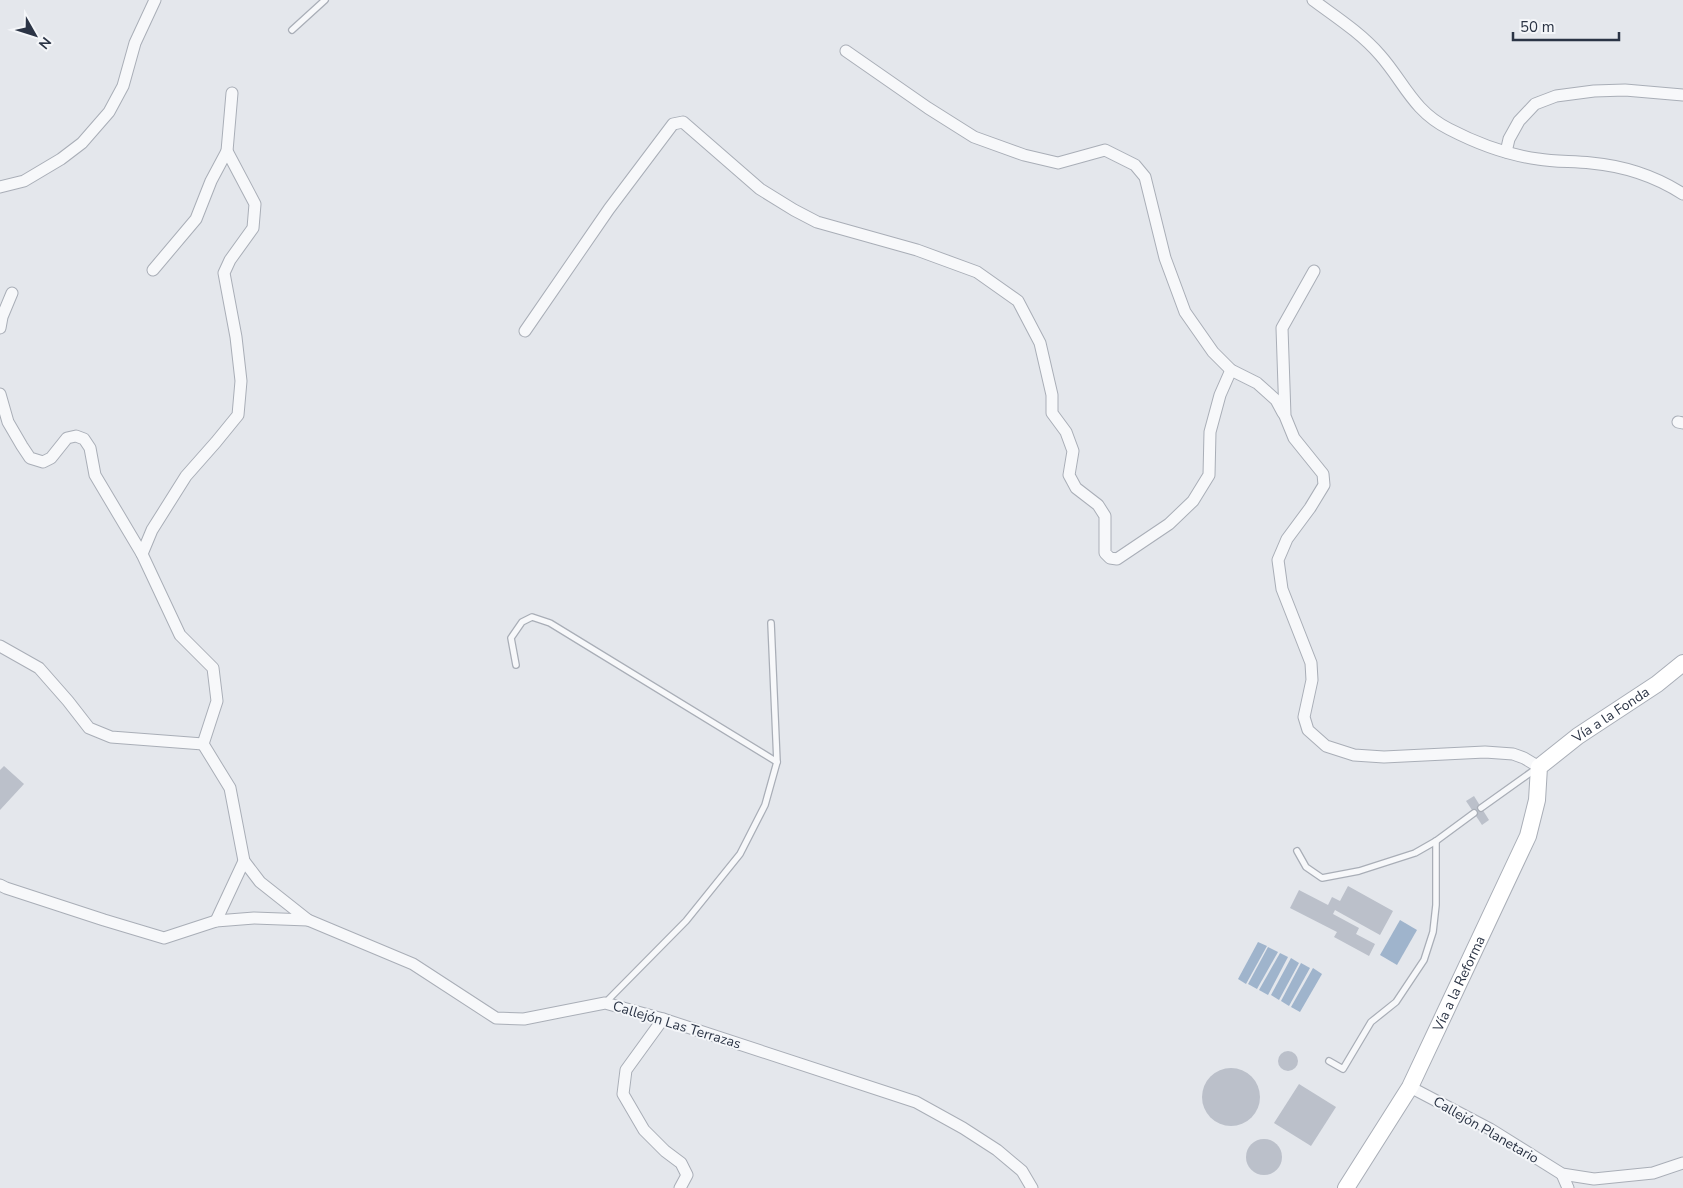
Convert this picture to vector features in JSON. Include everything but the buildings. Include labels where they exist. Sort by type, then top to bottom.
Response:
[{"type":"street","points":[[0,187],[24,181],[61,159],[82,143],[109,112],[123,86],[135,43],[155,0]]},
{"type":"street","points":[[1313,0],[1357,32],[1380,55],[1410,97],[1427,115],[1448,129],[1506,152],[1538,159],[1593,163],[1627,168],[1670,186],[1683,194]]},
{"type":"street","points":[[846,51],[928,108],[974,137],[1024,155],[1058,163],[1105,150],[1135,165],[1145,177],[1165,258],[1184,312],[1213,352],[1231,370],[1257,383],[1276,400],[1294,438],[1323,474],[1324,485],[1287,539],[1278,560],[1282,590],[1311,663],[1312,680],[1304,717],[1308,730],[1326,746],[1354,755],[1384,757],[1484,752],[1513,754],[1539,767]]},
{"type":"street","points":[[1506,152],[1509,138],[1519,121],[1535,104],[1556,96],[1594,91],[1625,90],[1683,95]]},
{"type":"street","points":[[154,270],[196,219],[211,181],[226,151],[232,93]]},
{"type":"street","points":[[525,331],[609,209],[673,124],[683,122],[760,189],[794,210],[817,222],[917,250],[977,272],[1018,301],[1040,343],[1052,395],[1052,414],[1066,432],[1073,451],[1069,474],[1076,488],[1098,504],[1105,516],[1105,553],[1110,558],[1117,559],[1169,524],[1193,501],[1209,475],[1210,432],[1220,395],[1231,370]]},
{"type":"street","points":[[142,554],[152,530],[186,476],[238,415],[241,380],[236,337],[224,274],[230,260],[253,228],[255,204],[226,151]]},
{"type":"street","points":[[1285,416],[1282,328],[1314,271]]},
{"type":"street","points":[[0,328],[2,317],[12,293]]},
{"type":"street","points":[[0,394],[8,422],[30,458],[43,462],[51,458],[67,438],[76,436],[84,439],[90,448],[95,475],[142,554],[180,635],[213,668],[217,701],[203,744],[230,788],[244,861],[260,882],[308,920]]},
{"type":"street","points":[[0,646],[39,668],[89,728],[111,736],[203,744]]},
{"type":"street","name":"Vía a la Fonda","points":[[1539,767],[1578,736],[1657,684],[1683,662]]},
{"type":"street","name":"Vía a la Reforma","points":[[1346,1188],[1410,1086],[1528,836],[1537,800],[1539,767]]},
{"type":"street","points":[[216,921],[244,861]]},
{"type":"street","points":[[2,887],[164,938],[216,921],[254,918],[308,920]]},
{"type":"street","name":"Callejón Las Terrazas","points":[[308,920],[413,964],[496,1018],[524,1019],[605,1003],[663,1019],[916,1102],[963,1128],[997,1150],[1022,1171],[1032,1188]]},
{"type":"street","points":[[663,1019],[626,1070],[623,1094],[644,1130],[665,1151],[681,1163],[687,1175],[680,1188]]},
{"type":"street","name":"Callejón Planetario","points":[[1410,1086],[1490,1129],[1562,1174]]},
{"type":"street","points":[[1562,1174],[1594,1179],[1653,1173],[1683,1163]]},
{"type":"street","points":[[1562,1174],[1568,1188]]},
{"type":"lane","points":[[292,30],[325,0]]},
{"type":"lane","points":[[516,665],[511,638],[522,622],[532,617],[550,623],[777,762]]},
{"type":"lane","points":[[605,1003],[686,921],[740,854],[765,805],[777,762],[771,623]]},
{"type":"lane","points":[[1481,808],[1539,767]]},
{"type":"lane","points":[[1297,851],[1306,867],[1322,878],[1359,871],[1414,853],[1436,841],[1474,813]]},
{"type":"lane","points":[[1329,1061],[1343,1069],[1371,1022],[1396,1002],[1424,960],[1433,932],[1436,905],[1436,841]]},
{"type":"water","points":[[1400,920],[1417,930],[1397,965],[1380,955]]},
{"type":"water","points":[[1258,942],[1267,946],[1246,984],[1238,979]]},
{"type":"water","points":[[1268,947],[1278,952],[1257,989],[1248,984]]},
{"type":"water","points":[[1280,953],[1288,957],[1268,995],[1259,990]]},
{"type":"water","points":[[1291,958],[1299,963],[1279,1000],[1271,995]]},
{"type":"water","points":[[1301,963],[1310,968],[1289,1006],[1281,1001]]},
{"type":"water","points":[[1313,968],[1322,974],[1300,1012],[1291,1007]]}]
